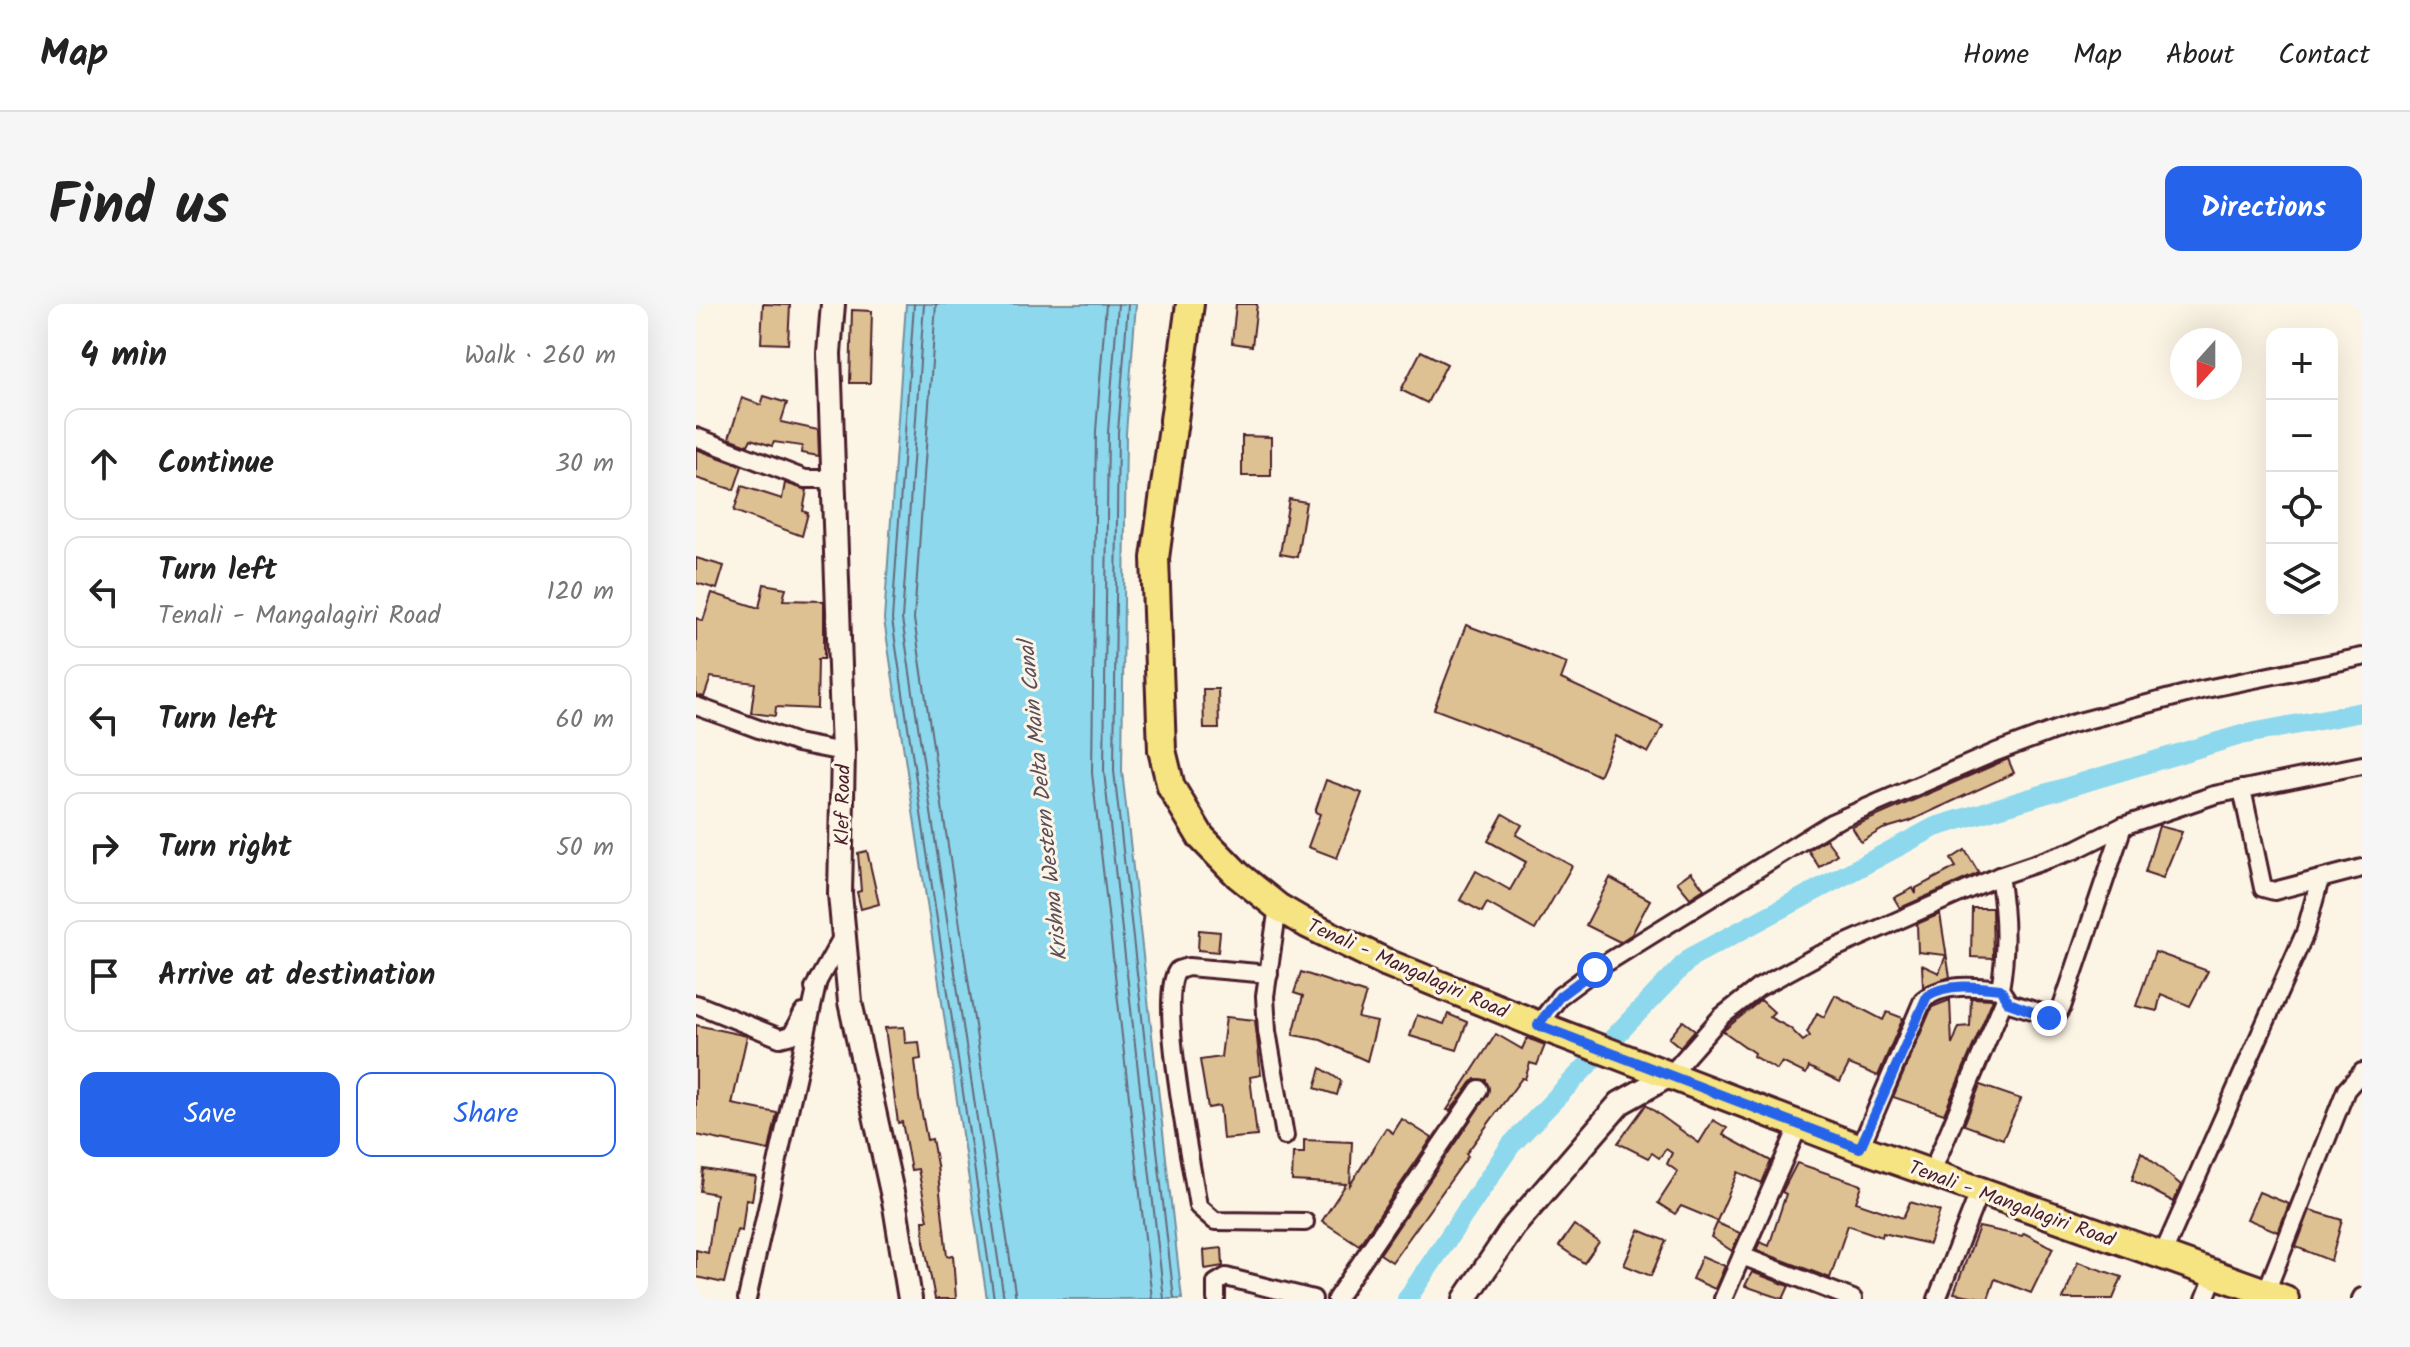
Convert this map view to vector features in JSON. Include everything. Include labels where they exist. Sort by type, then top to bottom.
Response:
[{"type":"main road","name":"Klef Road","points":[[833,304],[829,353],[843,752],[840,894],[850,1002],[895,1206],[910,1299]]},
{"type":"main road","name":"Tenali - Mangalagiri Road","points":[[1190,304],[1155,558],[1162,750],[1171,787],[1201,837],[1238,875],[1278,907],[1387,963],[1542,1027],[1860,1148],[2276,1296]]},
{"type":"main road","points":[[1465,1299],[1514,1226],[1620,1103],[1670,1075]]},
{"type":"street","points":[[696,437],[805,479],[835,479]]},
{"type":"street","points":[[1542,1027],[1560,996],[1595,970],[1853,812],[2071,724],[2201,690],[2362,657]]},
{"type":"street","points":[[696,706],[797,743],[843,752]]},
{"type":"street","points":[[1670,1075],[1721,1017],[1758,988],[1817,956],[1999,876],[2075,850],[2123,826],[2242,789],[2362,765]]},
{"type":"street","points":[[2242,789],[2263,888],[2274,891],[2362,868]]},
{"type":"street","points":[[1860,1148],[1923,1000],[1934,991],[1973,985],[2002,994],[2049,1018],[2059,1014],[2123,826]]},
{"type":"street","points":[[1931,1174],[2002,994],[2006,960],[1999,876]]},
{"type":"street","points":[[2162,1256],[2305,933],[2320,879]]},
{"type":"street","points":[[1278,907],[1265,996],[1267,1031],[1285,1136]]},
{"type":"street","points":[[696,1004],[787,1038],[796,1029],[818,980],[844,934]]},
{"type":"street","points":[[1269,974],[1188,967],[1178,970],[1170,984],[1169,1020],[1198,1206],[1215,1221],[1305,1222]]},
{"type":"street","points":[[747,1299],[818,980]]},
{"type":"street","points":[[2276,1296],[2346,1090],[2362,1072]]},
{"type":"street","points":[[1336,1299],[1479,1089]]},
{"type":"street","points":[[1728,1298],[1742,1256],[1799,1125]]},
{"type":"street","points":[[1937,1299],[1980,1190]]},
{"type":"street","points":[[1742,1256],[1853,1299]]},
{"type":"street","points":[[2205,1299],[2215,1274]]},
{"type":"street","points":[[1216,1299],[1216,1283],[1226,1277],[1313,1299]]},
{"type":"water","name":"Krishna Western Delta Main Canal","points":[[906,304],[1136,304],[1126,433],[1122,771],[1182,1299],[987,1299],[884,620]]},
{"type":"building","points":[[763,304],[790,305],[788,344],[761,343]]},
{"type":"building","points":[[1236,304],[1257,304],[1252,346],[1232,343]]},
{"type":"building","points":[[852,310],[872,311],[870,383],[850,383]]},
{"type":"building","points":[[1421,351],[1447,364],[1427,403],[1401,390]]},
{"type":"building","points":[[764,396],[787,403],[781,422],[818,430],[819,456],[801,453],[802,446],[774,442],[772,446],[751,439],[748,445],[729,438],[742,398],[761,405]]},
{"type":"building","points":[[1242,436],[1271,437],[1271,476],[1242,476]]},
{"type":"building","points":[[696,449],[742,466],[734,490],[696,478]]},
{"type":"building","points":[[785,483],[807,490],[803,511],[808,513],[802,536],[734,511],[742,486],[782,499]]},
{"type":"building","points":[[1289,499],[1306,502],[1297,557],[1280,554]]},
{"type":"building","points":[[696,558],[724,566],[717,589],[696,583]]},
{"type":"building","points":[[764,584],[786,588],[783,600],[824,601],[824,659],[818,659],[817,709],[776,707],[775,716],[751,713],[755,683],[711,677],[704,697],[696,695],[696,618],[703,621],[712,593],[759,608]]},
{"type":"building","points":[[1466,625],[1567,663],[1561,679],[1663,726],[1648,753],[1616,736],[1599,776],[1556,755],[1434,709]]},
{"type":"building","points":[[1203,689],[1218,689],[1219,729],[1204,729]]},
{"type":"building","points":[[2008,759],[2014,773],[1910,821],[1883,829],[1861,842],[1852,827]]},
{"type":"building","points":[[1326,780],[1362,793],[1337,858],[1308,847],[1320,814],[1315,812]]},
{"type":"building","points":[[1503,814],[1522,825],[1516,835],[1572,866],[1535,930],[1487,903],[1482,912],[1460,900],[1476,871],[1510,890],[1526,862],[1488,841]]},
{"type":"building","points":[[2159,826],[2182,832],[2163,878],[2145,872]]},
{"type":"building","points":[[1826,839],[1837,854],[1819,867],[1808,850]]},
{"type":"building","points":[[1965,850],[1979,873],[1900,908],[1894,898],[1913,888],[1916,894],[1916,888],[1956,867],[1951,859]]},
{"type":"building","points":[[867,851],[879,904],[861,909],[857,892],[861,891],[858,853]]},
{"type":"building","points":[[1691,872],[1704,889],[1690,898],[1677,882]]},
{"type":"building","points":[[1610,878],[1650,900],[1632,934],[1620,942],[1586,925]]},
{"type":"building","points":[[1972,908],[1992,908],[1993,958],[1971,957]]},
{"type":"building","points":[[1940,914],[1950,977],[1923,987],[1922,965],[1939,973],[1946,955],[1918,952],[1917,924]]},
{"type":"building","points":[[1199,930],[1220,932],[1218,952],[1198,950]]},
{"type":"building","points":[[2155,952],[2208,971],[2190,1006],[2161,994],[2157,1011],[2136,1006]]},
{"type":"building","points":[[1301,972],[1366,994],[1358,1018],[1377,1022],[1367,1061],[1321,1040],[1293,1035],[1303,996],[1294,993]]},
{"type":"building","points":[[1835,995],[1883,1020],[1887,1012],[1903,1018],[1878,1076],[1849,1064],[1840,1082],[1809,1067],[1806,1074],[1782,1062],[1777,1070],[1753,1056],[1754,1053],[1723,1031],[1761,1000],[1774,1012],[1769,1017],[1790,1028],[1803,1041],[1810,1036],[1807,1032],[1817,1013],[1824,1017]]},
{"type":"building","points":[[1971,998],[1993,999],[1944,1114],[1893,1097],[1932,1007],[1950,1000],[1952,1045],[1959,1027],[1970,1026]]},
{"type":"building","points":[[1448,1014],[1467,1022],[1457,1050],[1410,1036],[1417,1015],[1444,1024]]},
{"type":"building","points":[[1226,1017],[1255,1020],[1261,1075],[1250,1077],[1257,1136],[1223,1139],[1220,1106],[1208,1108],[1200,1060],[1221,1057]]},
{"type":"building","points":[[1683,1021],[1695,1030],[1680,1047],[1669,1038]]},
{"type":"building","points":[[696,1025],[747,1036],[732,1104],[777,1113],[769,1150],[696,1135]]},
{"type":"building","points":[[904,1027],[905,1043],[919,1042],[921,1059],[915,1060],[919,1098],[927,1140],[932,1139],[937,1165],[947,1256],[953,1255],[956,1299],[935,1299],[924,1242],[923,1220],[928,1220],[918,1169],[911,1170],[902,1122],[898,1123],[885,1028]]},
{"type":"building","points":[[1496,1034],[1522,1049],[1527,1038],[1545,1045],[1537,1065],[1530,1063],[1525,1079],[1522,1078],[1466,1154],[1468,1156],[1392,1262],[1380,1254],[1488,1094],[1486,1080],[1475,1079],[1450,1111],[1447,1110]]},
{"type":"building","points":[[1321,1068],[1341,1081],[1337,1095],[1315,1088]]},
{"type":"building","points":[[1980,1085],[2021,1099],[2003,1139],[1964,1125]]},
{"type":"building","points":[[1646,1105],[1699,1143],[1713,1120],[1727,1128],[1723,1135],[1771,1161],[1762,1183],[1738,1172],[1717,1221],[1681,1206],[1675,1214],[1658,1203],[1678,1172],[1667,1164],[1672,1153],[1666,1149],[1659,1158],[1652,1153],[1648,1158],[1618,1143]]},
{"type":"building","points":[[1402,1119],[1432,1138],[1359,1245],[1322,1221],[1346,1184],[1292,1181],[1293,1153],[1304,1153],[1304,1140],[1352,1142],[1350,1185],[1386,1128],[1393,1133]]},
{"type":"building","points":[[2141,1152],[2181,1185],[2174,1202],[2132,1180]]},
{"type":"building","points":[[1797,1163],[1862,1185],[1856,1202],[1903,1218],[1910,1202],[1940,1211],[1929,1244],[1883,1233],[1882,1237],[1848,1225],[1830,1278],[1756,1250],[1760,1242],[1769,1246],[1786,1194],[1782,1192]]},
{"type":"building","points":[[703,1169],[756,1177],[752,1200],[746,1199],[742,1231],[737,1230],[724,1283],[696,1277],[696,1250],[708,1253],[716,1194],[700,1191]]},
{"type":"building","points":[[2259,1192],[2289,1204],[2278,1232],[2247,1219]]},
{"type":"building","points":[[2310,1210],[2342,1220],[2331,1261],[2296,1247]]},
{"type":"building","points":[[1717,1223],[1740,1233],[1732,1251],[1711,1237]]},
{"type":"building","points":[[1574,1225],[1599,1242],[1584,1263],[1559,1246]]},
{"type":"building","points":[[1979,1227],[2022,1236],[2024,1233],[2053,1248],[2031,1293],[1995,1279],[1988,1299],[1954,1293]]},
{"type":"building","points":[[1639,1230],[1666,1241],[1651,1276],[1624,1265]]},
{"type":"building","points":[[1222,1248],[1223,1266],[1205,1269],[1204,1250]]},
{"type":"building","points":[[1702,1256],[1725,1266],[1715,1289],[1692,1279]]},
{"type":"building","points":[[2078,1262],[2122,1277],[2113,1299],[2063,1299]]},
{"type":"building","points":[[1752,1272],[1789,1286],[1783,1299],[1745,1286]]},
{"type":"waterway","points":[[1407,1299],[1511,1145],[1691,957],[1935,827],[2241,735],[2362,712]]},
{"type":"route","points":[[1595,970],[1560,996],[1538,1025],[1860,1148],[1923,1000],[1934,991],[1973,985],[2000,989],[2009,1003],[2049,1018]]}]
